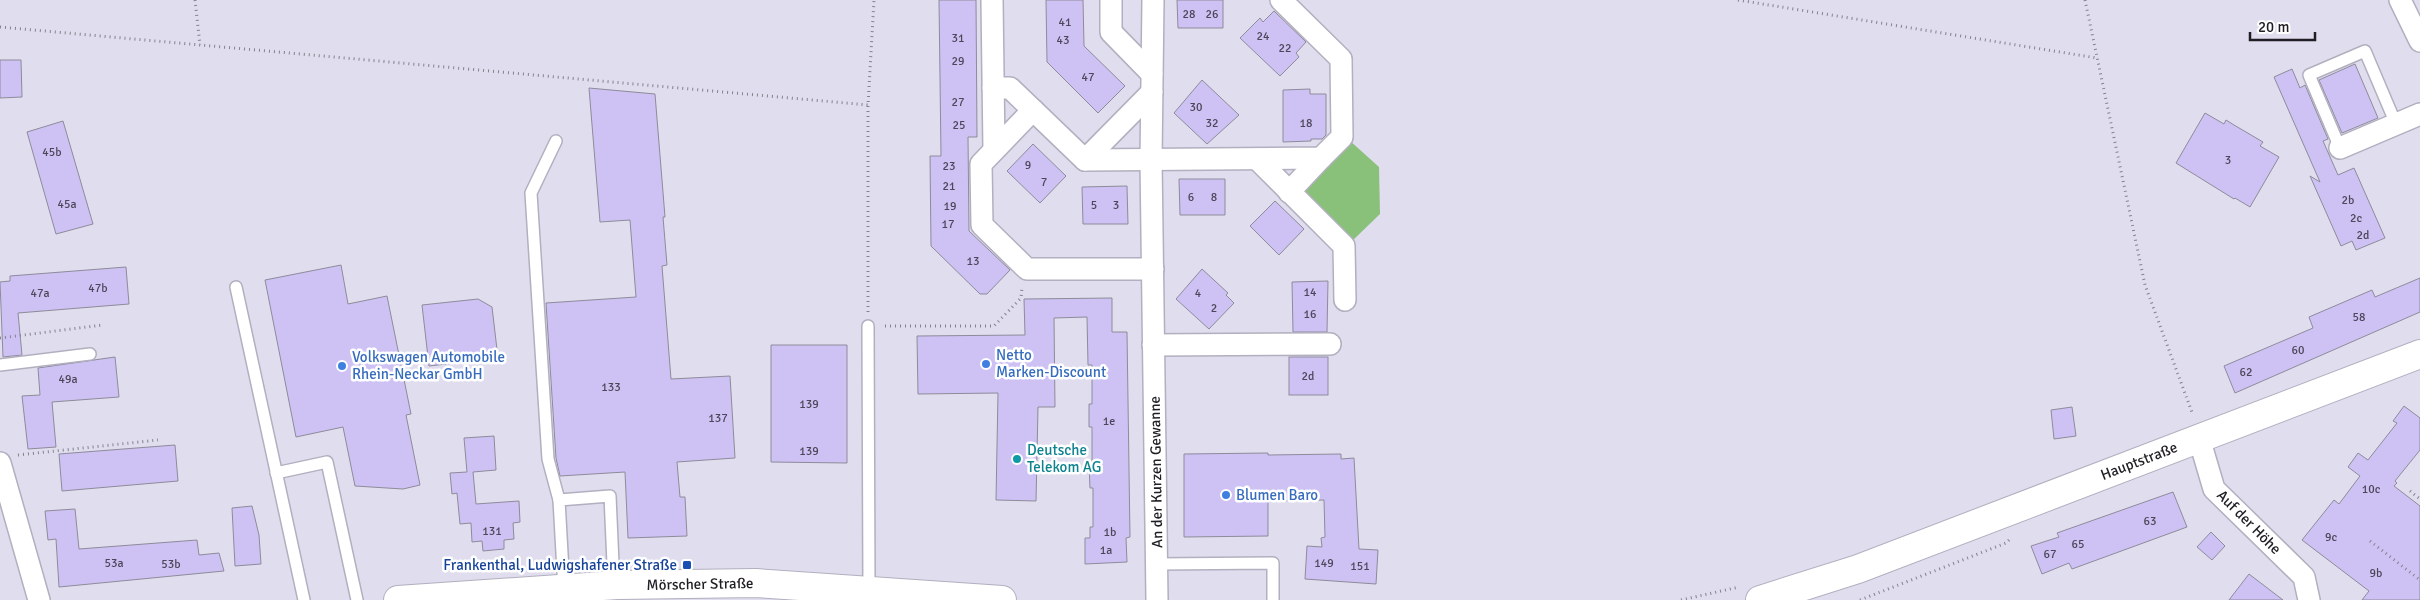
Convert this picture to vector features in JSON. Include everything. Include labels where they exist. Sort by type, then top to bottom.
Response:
[{"type":"street","points":[[992,0],[994,150]]},
{"type":"street","points":[[1085,160],[1152,83],[1111,32],[1111,0]]},
{"type":"street","name":"An der Kurzen Gewanne","points":[[1153,0],[1151,160],[1158,600]]},
{"type":"street","points":[[1281,0],[1342,59],[1342,137],[1289,192]]},
{"type":"street","points":[[2400,0],[2420,41]]},
{"type":"street","points":[[993,88],[1010,88],[1085,160],[1321,158]]},
{"type":"street","points":[[1033,110],[981,164],[982,225],[1027,269],[1153,269]]},
{"type":"street","points":[[2340,148],[2420,114]]},
{"type":"street","points":[[1257,159],[1344,246],[1345,300]]},
{"type":"street","points":[[1153,344],[1330,344]]},
{"type":"street","name":"Hauptstraße","points":[[1760,600],[1858,569],[2420,354]]},
{"type":"street","name":"Auf der Höhe","points":[[2200,438],[2214,489],[2304,577],[2309,600]]},
{"type":"street","points":[[5,459],[39,600]]},
{"type":"street","name":"Mörscher Straße","points":[[398,600],[564,589],[616,590],[756,583],[1002,600]]},
{"type":"lane","points":[[2340,148],[2309,75],[2365,51],[2396,124]]},
{"type":"lane","points":[[556,141],[531,193],[548,459],[559,500],[564,589]]},
{"type":"lane","points":[[236,287],[304,600]]},
{"type":"lane","points":[[868,326],[869,590]]},
{"type":"lane","points":[[0,365],[90,354]]},
{"type":"lane","points":[[276,473],[327,462],[357,600]]},
{"type":"lane","points":[[559,500],[610,496],[616,590]]},
{"type":"lane","points":[[1158,564],[1273,564],[1273,600]]},
{"type":"path","points":[[195,0],[200,45]]},
{"type":"path","points":[[874,0],[868,105],[868,326],[994,326],[1021,298],[1022,273],[1027,269]]},
{"type":"path","points":[[1738,0],[2097,58]]},
{"type":"path","points":[[2085,0],[2146,285],[2200,438]]},
{"type":"path","points":[[0,27],[868,105]]},
{"type":"path","points":[[0,338],[103,325]]},
{"type":"path","points":[[5,459],[158,440]]},
{"type":"path","points":[[2410,491],[2420,499]]},
{"type":"path","points":[[2370,541],[2420,580]]},
{"type":"path","points":[[1860,600],[2006,543]]},
{"type":"green space","points":[[1349,140],[1379,167],[1380,214],[1350,243],[1305,193],[1305,189]]},
{"type":"building","points":[[939,0],[976,0],[977,137],[968,137],[969,231],[1010,270],[987,294],[980,294],[931,246],[930,156],[941,156]]},
{"type":"building","points":[[1046,0],[1083,0],[1084,46],[1125,86],[1098,113],[1047,62]]},
{"type":"building","points":[[1177,0],[1223,0],[1223,28],[1178,28]]},
{"type":"building","points":[[1274,11],[1306,42],[1296,53],[1299,57],[1280,76],[1240,38],[1260,18],[1263,22]]},
{"type":"building","points":[[0,60],[21,60],[22,97],[0,98]]},
{"type":"building","points":[[2355,64],[2378,118],[2342,133],[2319,80]]},
{"type":"building","points":[[2292,69],[2300,88],[2305,85],[2328,139],[2323,141],[2338,175],[2354,168],[2385,238],[2356,250],[2352,241],[2341,246],[2310,176],[2320,182],[2274,77]]},
{"type":"building","points":[[1202,80],[1239,115],[1207,144],[1174,113]]},
{"type":"building","points":[[589,88],[655,94],[665,217],[663,217],[667,265],[662,266],[671,379],[730,376],[735,458],[677,462],[680,497],[685,497],[687,536],[628,538],[625,472],[560,476],[556,458],[546,303],[636,297],[630,220],[600,222]]},
{"type":"building","points":[[1310,89],[1310,94],[1326,94],[1326,135],[1322,139],[1311,139],[1311,141],[1283,142],[1283,90]]},
{"type":"building","points":[[2205,113],[2224,124],[2226,120],[2263,142],[2260,146],[2279,157],[2250,207],[2176,163]]},
{"type":"building","points":[[63,121],[93,224],[56,234],[27,132]]},
{"type":"building","points":[[1033,144],[1066,176],[1040,203],[1007,171]]},
{"type":"building","points":[[1179,179],[1225,179],[1225,215],[1180,215]]},
{"type":"building","points":[[1127,186],[1128,224],[1083,224],[1082,187]]},
{"type":"building","points":[[1275,201],[1304,229],[1279,255],[1250,226]]},
{"type":"building","name":"Volkswagen Automobile Rhein-Neckar GmbH","points":[[341,265],[348,304],[387,296],[411,414],[406,415],[420,485],[403,489],[355,486],[343,427],[296,437],[265,280]]},
{"type":"building","points":[[126,267],[129,304],[18,313],[22,355],[3,357],[0,282],[10,281],[10,276]]},
{"type":"building","points":[[1202,269],[1228,293],[1226,295],[1234,303],[1209,329],[1176,299]]},
{"type":"building","points":[[2420,278],[2420,312],[2235,393],[2224,366],[2313,328],[2309,317],[2372,290],[2375,297]]},
{"type":"building","points":[[1328,281],[1327,332],[1293,332],[1292,282]]},
{"type":"building","points":[[1112,298],[1112,332],[1127,332],[1130,537],[1126,538],[1127,562],[1085,564],[1085,538],[1090,538],[1090,527],[1093,527],[1093,488],[1090,488],[1089,465],[1092,465],[1092,427],[1089,427],[1089,404],[1092,404],[1092,365],[1088,365],[1087,317],[1054,318],[1055,407],[1038,407],[1036,501],[996,500],[998,393],[918,394],[917,336],[1025,335],[1024,299]]},
{"type":"building","points":[[478,299],[492,307],[498,358],[429,366],[422,305]]},
{"type":"building","points":[[771,345],[847,345],[847,463],[771,462]]},
{"type":"building","points":[[115,357],[119,397],[52,402],[56,447],[28,449],[22,396],[40,395],[38,368]]},
{"type":"building","points":[[1289,357],[1328,357],[1328,395],[1289,395]]},
{"type":"building","points":[[2404,406],[2420,418],[2420,450],[2395,481],[2397,483],[2394,486],[2420,506],[2420,600],[2362,600],[2369,591],[2302,540],[2334,500],[2339,504],[2360,476],[2348,467],[2358,453],[2368,460],[2397,423],[2393,421]]},
{"type":"building","points":[[2072,407],[2076,436],[2054,439],[2051,410]]},
{"type":"building","points":[[494,436],[496,470],[473,472],[476,504],[519,501],[520,522],[513,523],[514,539],[504,540],[504,549],[483,551],[482,541],[472,542],[471,523],[460,524],[457,493],[452,494],[450,473],[467,472],[464,438]]},
{"type":"building","points":[[175,445],[178,481],[62,491],[59,454]]},
{"type":"building","points":[[1268,453],[1268,455],[1341,454],[1341,459],[1354,458],[1359,549],[1378,550],[1376,584],[1305,579],[1307,546],[1322,547],[1321,538],[1325,537],[1324,500],[1268,501],[1268,536],[1184,537],[1184,454]]},
{"type":"building","points":[[2173,492],[2187,527],[2072,569],[2069,563],[2042,574],[2031,546],[2059,537],[2057,533]]},
{"type":"building","points":[[252,506],[259,535],[261,564],[235,566],[232,508]]},
{"type":"building","points":[[75,509],[79,549],[197,540],[199,555],[219,553],[224,571],[59,587],[56,539],[48,540],[45,511]]},
{"type":"building","points":[[2211,532],[2225,546],[2212,560],[2197,547]]},
{"type":"building","points":[[2249,574],[2283,600],[2229,600]]},
{"type":"place","name":"Netto Marken-Discount","points":[[986,364]]},
{"type":"place","name":"Volkswagen Automobile Rhein-Neckar GmbH","points":[[342,366]]},
{"type":"place","name":"Deutsche Telekom AG","points":[[1017,459]]},
{"type":"place","name":"Blumen Baro","points":[[1226,495]]},
{"type":"place","name":"Frankenthal, Ludwigshafener Straße","points":[[687,565]]}]
